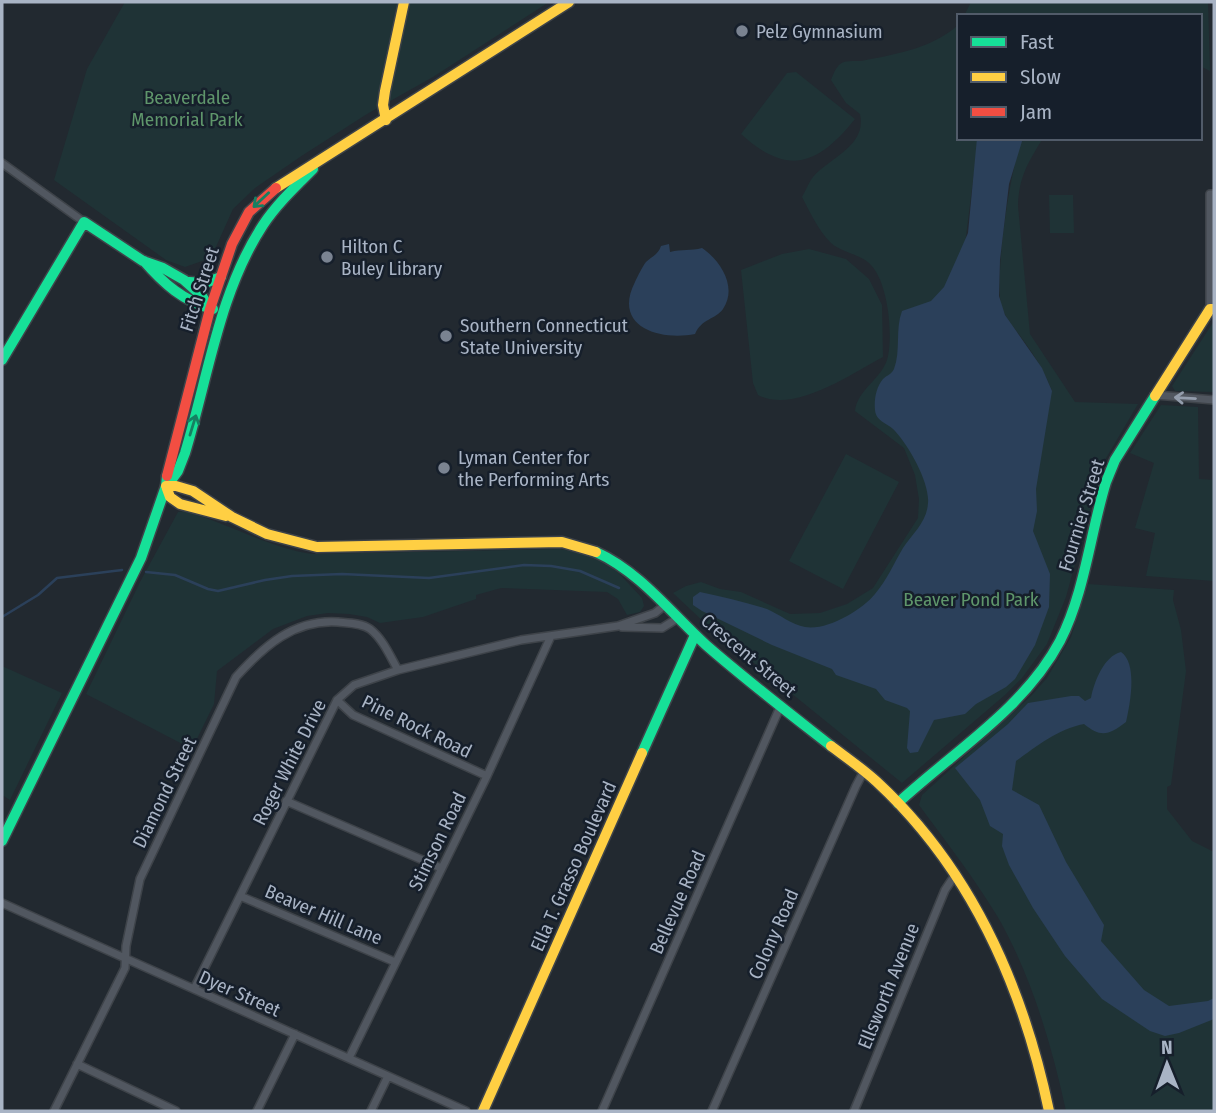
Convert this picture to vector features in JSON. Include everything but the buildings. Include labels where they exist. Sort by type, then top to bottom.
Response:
[{"type":"main road","points":[[386,120],[383,105],[385,91],[404,2]]},
{"type":"main road","name":"Fitch Street","points":[[2,841],[130,581],[166,486],[171,454],[210,309],[241,225],[259,200],[569,2]]},
{"type":"main road","name":"Fitch Street","points":[[166,486],[176,476],[183,455],[238,268],[260,228],[301,180],[338,148]]},
{"type":"main road","points":[[2,360],[84,222],[143,261],[184,280],[199,285],[221,277]]},
{"type":"main road","points":[[143,261],[157,277],[186,299],[201,307],[223,312]]},
{"type":"main road","points":[[184,280],[202,296],[210,309]]},
{"type":"main road","name":"Fournier Street","points":[[898,803],[1024,690],[1052,653],[1071,612],[1107,477],[1115,460],[1212,309]]},
{"type":"main road","name":"Crescent Street","points":[[230,516],[180,504],[170,497],[166,486],[186,486],[230,516],[280,540],[312,547],[544,541],[573,544],[619,562],[695,635],[864,771],[920,828],[981,915],[1022,1005],[1042,1074],[1049,1111]]},
{"type":"main road","name":"Ella T. Grasso Boulevard","points":[[483,1111],[695,635]]},
{"type":"street","points":[[2,163],[84,222]]},
{"type":"street","name":"Fournier Street","points":[[1212,194],[1212,309]]},
{"type":"street","points":[[1156,395],[1214,400]]},
{"type":"street","name":"Roger White Drive","points":[[194,989],[337,701],[354,685],[398,670],[521,639],[618,626],[655,613],[665,605]]},
{"type":"street","name":"Roger White Drive","points":[[618,626],[656,629],[669,626],[678,618]]},
{"type":"street","name":"Diamond Street","points":[[54,1111],[121,977],[139,879],[236,677],[275,639],[293,630],[321,623],[351,623],[368,628],[381,639],[398,670]]},
{"type":"street","name":"Stimson Road","points":[[349,1059],[551,636]]},
{"type":"street","name":"Pine Rock Road","points":[[337,701],[353,715],[486,776]]},
{"type":"street","name":"Bellevue Road","points":[[602,1111],[781,705]]},
{"type":"street","name":"Colony Road","points":[[712,1111],[864,771]]},
{"type":"street","points":[[286,801],[441,868]]},
{"type":"street","name":"Ellsworth Avenue","points":[[853,1111],[945,890],[955,875]]},
{"type":"street","name":"Beaver Hill Lane","points":[[240,895],[395,962]]},
{"type":"street","name":"Dyer Street","points":[[2,903],[466,1111]]},
{"type":"street","points":[[257,1111],[295,1034]]},
{"type":"street","points":[[77,1064],[176,1111]]},
{"type":"street","points":[[371,1111],[388,1076]]},
{"type":"green space","name":"Beaverdale Memorial Park","points":[[125,2],[549,2],[433,77],[367,114],[255,188],[233,209],[215,249],[205,260],[185,267],[166,260],[54,180],[87,69]]},
{"type":"green space","points":[[971,2],[1208,2],[1210,71],[1202,67],[1202,14],[965,14]]},
{"type":"green space","name":"Beaver Pond Park","points":[[957,26],[957,140],[978,141],[966,236],[957,398],[1052,391],[1037,361],[1004,313],[1000,295],[1005,223],[1018,151],[1022,140],[1042,140],[1025,170],[1018,206],[1030,334],[1075,402],[1138,404],[1102,465],[1066,597],[1047,644],[1022,678],[1005,695],[902,783],[707,625],[673,593],[701,582],[720,589],[741,592],[790,614],[820,613],[847,604],[873,588],[918,518],[919,499],[915,475],[904,448],[855,411],[860,396],[886,364],[888,356],[888,307],[881,281],[869,263],[831,243],[818,227],[802,197],[813,177],[853,143],[861,125],[860,114],[846,103],[831,80],[839,65],[846,61],[864,61],[916,48]]},
{"type":"green space","points":[[796,72],[855,119],[828,147],[815,155],[802,160],[788,160],[758,148],[741,134],[787,73]]},
{"type":"green space","points":[[1049,195],[1073,195],[1074,233],[1050,233]]},
{"type":"green space","points":[[809,249],[846,259],[869,279],[882,305],[883,357],[822,390],[805,396],[772,400],[758,395],[753,383],[741,270],[782,254]]},
{"type":"green space","points":[[1214,321],[1214,392],[1175,391],[1172,386]]},
{"type":"green space","points":[[1161,405],[1198,407],[1199,479],[1214,480],[1214,581],[1146,576],[1155,533],[1135,528],[1154,463],[1130,453]]},
{"type":"green space","points":[[846,454],[899,482],[843,589],[789,561]]},
{"type":"green space","points":[[184,511],[279,546],[312,554],[561,549],[591,556],[614,568],[642,598],[644,606],[640,612],[627,615],[618,599],[607,592],[501,588],[476,595],[476,599],[423,617],[380,623],[367,617],[349,614],[307,616],[273,629],[217,671],[214,704],[192,749],[86,694],[140,582],[178,512]]},
{"type":"green space","name":"Beaver Pond Park","points":[[1088,584],[1174,590],[1173,600],[1181,630],[1186,671],[1171,785],[1167,787],[1167,809],[1192,841],[1214,852],[1214,1111],[1066,1111],[1040,1013],[1011,942],[980,890],[919,805],[922,795],[1031,696],[1047,678],[1071,637]]},
{"type":"green space","points":[[2,666],[62,693],[10,800],[2,795]]},
{"type":"water","points":[[977,140],[1022,140],[1009,184],[1000,260],[999,296],[1005,315],[1042,368],[1052,391],[1036,489],[1037,511],[1033,531],[1050,574],[1049,607],[1035,645],[1015,679],[965,714],[934,720],[918,752],[910,753],[907,748],[910,711],[907,708],[885,700],[876,689],[836,675],[832,669],[772,645],[702,611],[693,605],[693,597],[700,592],[750,604],[767,609],[795,624],[814,627],[833,623],[853,613],[875,594],[922,522],[928,503],[926,485],[912,455],[901,438],[876,414],[877,390],[884,378],[894,369],[902,311],[931,301],[944,287],[968,233]]},
{"type":"water","points":[[669,244],[670,252],[702,248],[721,267],[728,283],[729,292],[723,309],[701,325],[695,334],[668,335],[643,328],[630,310],[630,297],[643,266],[661,246]]},
{"type":"water","points":[[1121,652],[1130,665],[1131,675],[1131,695],[1126,722],[1105,733],[1095,731],[1084,724],[1048,739],[1016,761],[1012,790],[1039,805],[1066,862],[1104,925],[1101,941],[1144,990],[1169,1006],[1214,998],[1214,1019],[1165,1036],[1150,1031],[1102,999],[1065,956],[1009,865],[1002,846],[1003,834],[990,826],[980,800],[955,768],[1008,724],[1028,703],[1071,696],[1079,696],[1085,701],[1091,698],[1097,677],[1105,664]]},
{"type":"waterway","points":[[146,572],[175,575],[218,591],[292,576],[342,574],[429,578],[524,565],[580,571],[619,588]]},
{"type":"waterway","points":[[2,617],[38,595],[57,578],[122,570]]},
{"type":"traffic: fast","points":[[167,486],[178,471],[185,453],[216,336],[235,278],[263,225],[286,196],[313,169]]},
{"type":"traffic: fast","points":[[2,360],[84,222],[143,261],[184,280],[202,296],[210,309]]},
{"type":"traffic: fast","points":[[144,261],[175,291],[193,302],[213,309]]},
{"type":"traffic: fast","points":[[189,282],[205,283],[221,277]]},
{"type":"traffic: fast","points":[[898,803],[1007,709],[1045,665],[1060,641],[1075,603],[1106,482],[1115,460],[1155,396]]},
{"type":"traffic: fast","points":[[2,841],[141,558],[167,476]]},
{"type":"traffic: fast","points":[[596,552],[627,570],[706,645],[831,746]]},
{"type":"traffic: fast","points":[[642,753],[695,635]]},
{"type":"traffic: slow","points":[[386,120],[383,105],[385,91],[404,2]]},
{"type":"traffic: slow","points":[[276,188],[569,2]]},
{"type":"traffic: slow","points":[[1155,396],[1210,309],[1214,309]]},
{"type":"traffic: slow","points":[[166,486],[193,491],[232,517],[267,534],[317,547],[562,542],[596,552]]},
{"type":"traffic: slow","points":[[166,486],[170,497],[180,504],[226,516]]},
{"type":"traffic: slow","points":[[831,746],[872,777],[911,816],[966,892],[989,933],[1025,1020],[1049,1111]]},
{"type":"traffic: slow","points":[[483,1111],[642,753]]},
{"type":"traffic: jam","points":[[167,476],[210,309],[232,244],[249,212],[276,188]]},
{"type":"place","name":"Pelz Gymnasium","points":[[742,31]]},
{"type":"place","name":"Hilton C Buley Library","points":[[327,257]]},
{"type":"place","name":"Southern Connecticut State University","points":[[446,336]]},
{"type":"place","name":"Lyman Center for the Performing Arts","points":[[444,468]]}]
